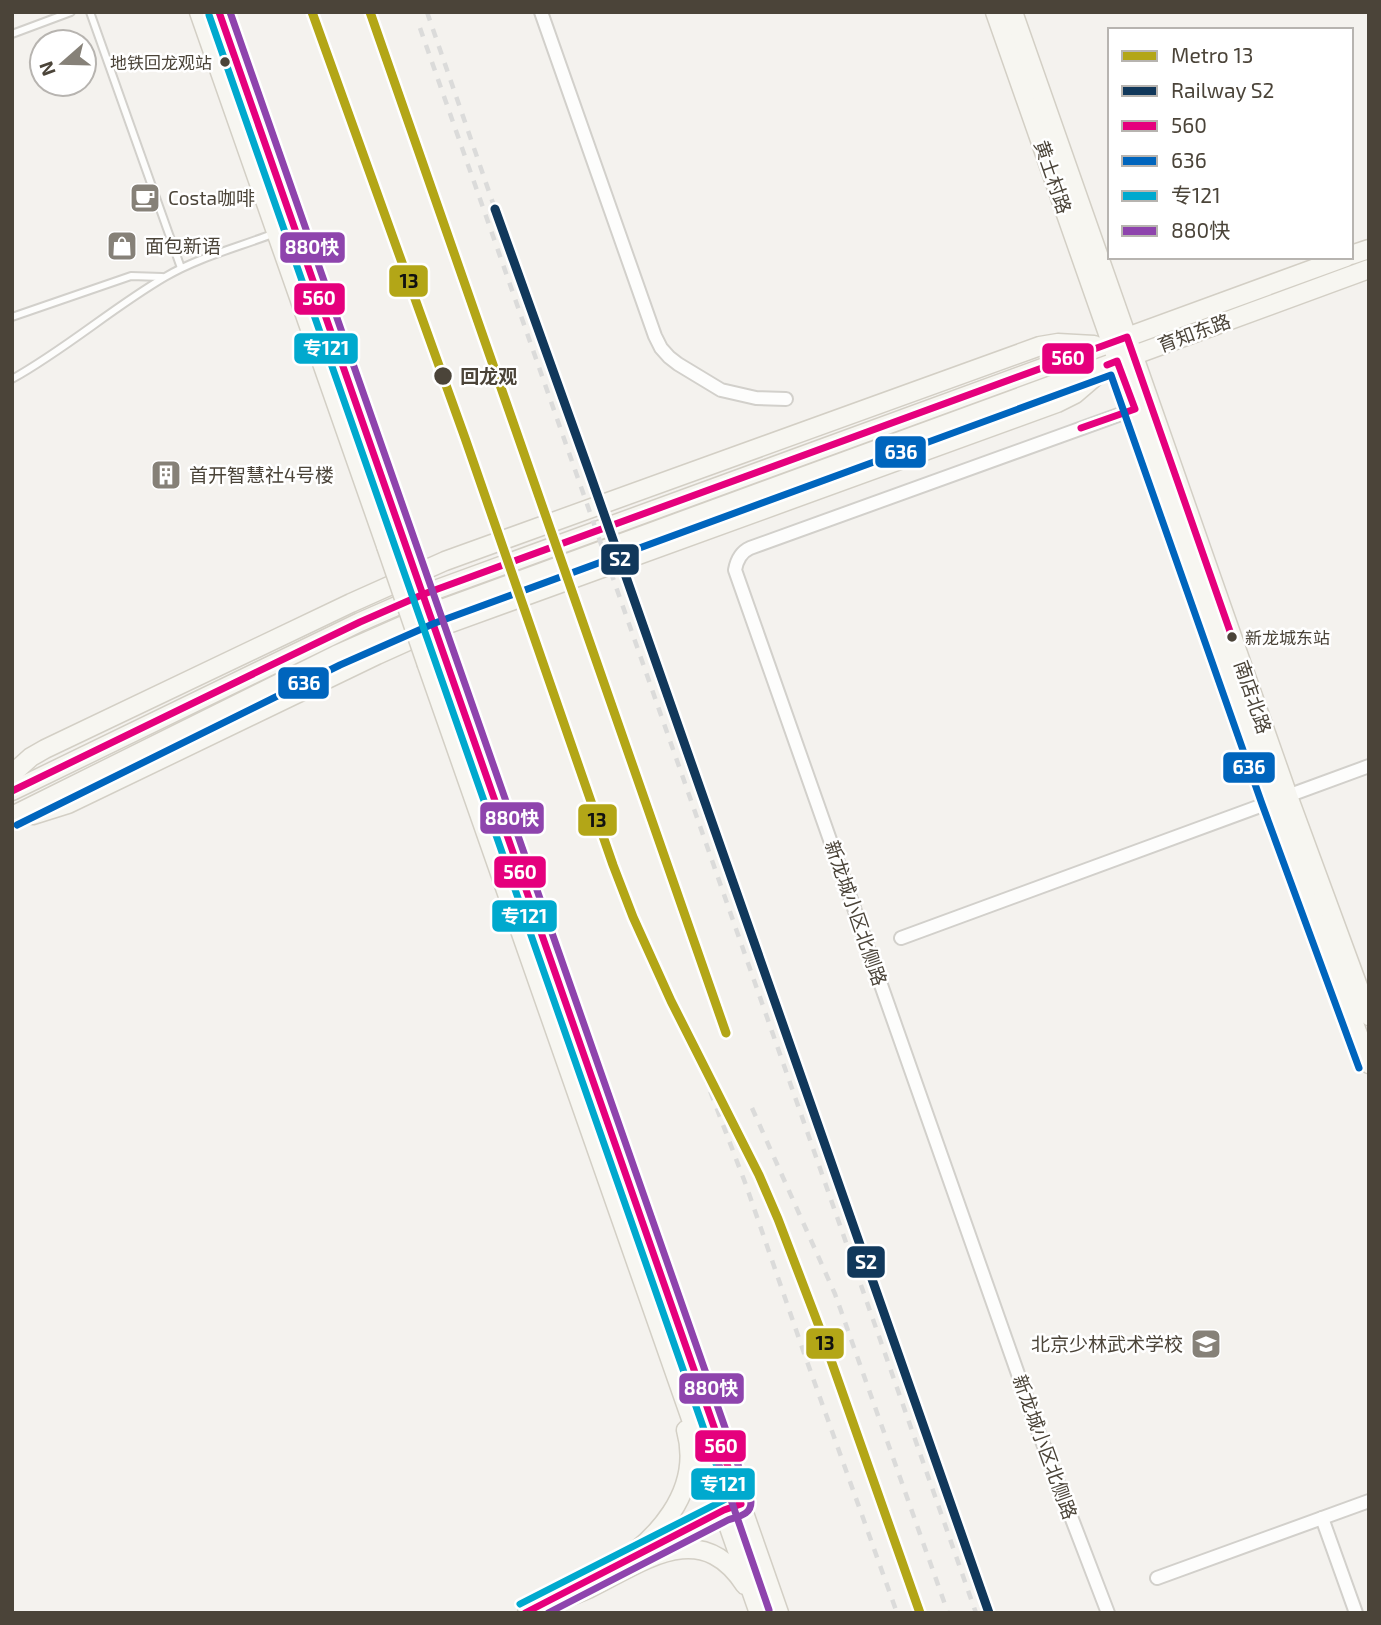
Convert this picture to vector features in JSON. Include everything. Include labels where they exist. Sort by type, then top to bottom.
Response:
[{"type":"main road","points":[[199,12],[759,1613]]},
{"type":"main road","points":[[219,12],[779,1613]]},
{"type":"main road","name":"黄土村路","points":[[995,12],[1119,340]]},
{"type":"main road","name":"黄土村路","points":[[1013,12],[1119,340]]},
{"type":"main road","name":"育知东路","points":[[12,791],[360,622],[424,594],[1341,259]]},
{"type":"main road","name":"育知东路","points":[[12,818],[336,655],[431,612],[1369,269]]},
{"type":"main road","points":[[12,774],[45,749],[351,603],[445,562],[1040,346],[1092,345],[1119,340]]},
{"type":"main road","name":"南店北路","points":[[1119,340],[1280,799],[1369,1063]]},
{"type":"main road","name":"南店北路","points":[[1125,358],[1135,409],[1280,799],[1369,1016]]},
{"type":"main road","points":[[606,1571],[641,1548],[665,1522],[684,1489],[690,1467],[688,1436],[659,1352],[645,1285]]},
{"type":"main road","points":[[526,1613],[724,1510],[741,1504]]},
{"type":"main road","points":[[526,1613],[578,1594],[653,1556],[669,1550],[684,1549],[700,1550],[731,1567],[747,1587],[759,1613]]},
{"type":"street","points":[[541,12],[661,348],[678,364],[721,390],[756,398],[786,398]]},
{"type":"street","name":"新龙城小区北侧路","points":[[1108,1613],[1037,1428],[735,570],[741,554],[750,548],[1135,409]]},
{"type":"street","points":[[901,937],[1369,766]]},
{"type":"street","points":[[1157,1578],[1369,1501]]},
{"type":"street","points":[[1322,1518],[1356,1613]]},
{"type":"lane","points":[[12,34],[71,12]]},
{"type":"lane","points":[[90,12],[181,268]]},
{"type":"lane","points":[[12,379],[43,361],[164,277],[181,268],[276,233]]},
{"type":"lane","points":[[12,317],[131,276],[164,277]]},
{"type":"railway","points":[[427,12],[495,209]]},
{"type":"railway","points":[[420,28],[976,1613]]},
{"type":"railway","points":[[691,1041],[746,1185],[897,1613]]},
{"type":"railway","points":[[752,1108],[835,1294],[948,1613]]},
{"type":"metro line","name":"13","points":[[312,12],[465,438],[613,865],[671,1001],[759,1175],[778,1219],[820,1329],[920,1613]]},
{"type":"metro line","name":"13","points":[[370,12],[726,1033]]},
{"type":"rail line","name":"S2","points":[[495,209],[989,1613]]},
{"type":"transit line","name":"560","points":[[219,12],[741,1504],[724,1510],[525,1613]]},
{"type":"transit line","name":"880快","points":[[230,12],[751,1502],[749,1510],[744,1514],[548,1613]]},
{"type":"transit line","name":"专121","points":[[209,15],[728,1498],[520,1604]]},
{"type":"transit line","name":"560","points":[[12,791],[360,622],[424,594],[1127,337],[1232,637]]},
{"type":"transit line","name":"560","points":[[1081,428],[1135,409],[1117,361],[1107,365]]},
{"type":"transit line","name":"636","points":[[17,825],[340,665],[435,623],[1111,375],[1262,804],[1359,1068]]},
{"type":"transit line","name":"880快","points":[[719,1465],[769,1610]]},
{"type":"place","name":"地铁回龙观站","points":[[225,62]]},
{"type":"place","name":"Costa咖啡","points":[[145,198]]},
{"type":"place","name":"面包新语","points":[[122,246]]},
{"type":"place","name":"回龙观","points":[[443,376]]},
{"type":"place","name":"首开智慧社4号楼","points":[[166,475]]},
{"type":"place","name":"新龙城东站","points":[[1232,637]]},
{"type":"place","name":"北京少林武术学校","points":[[1206,1344]]}]
